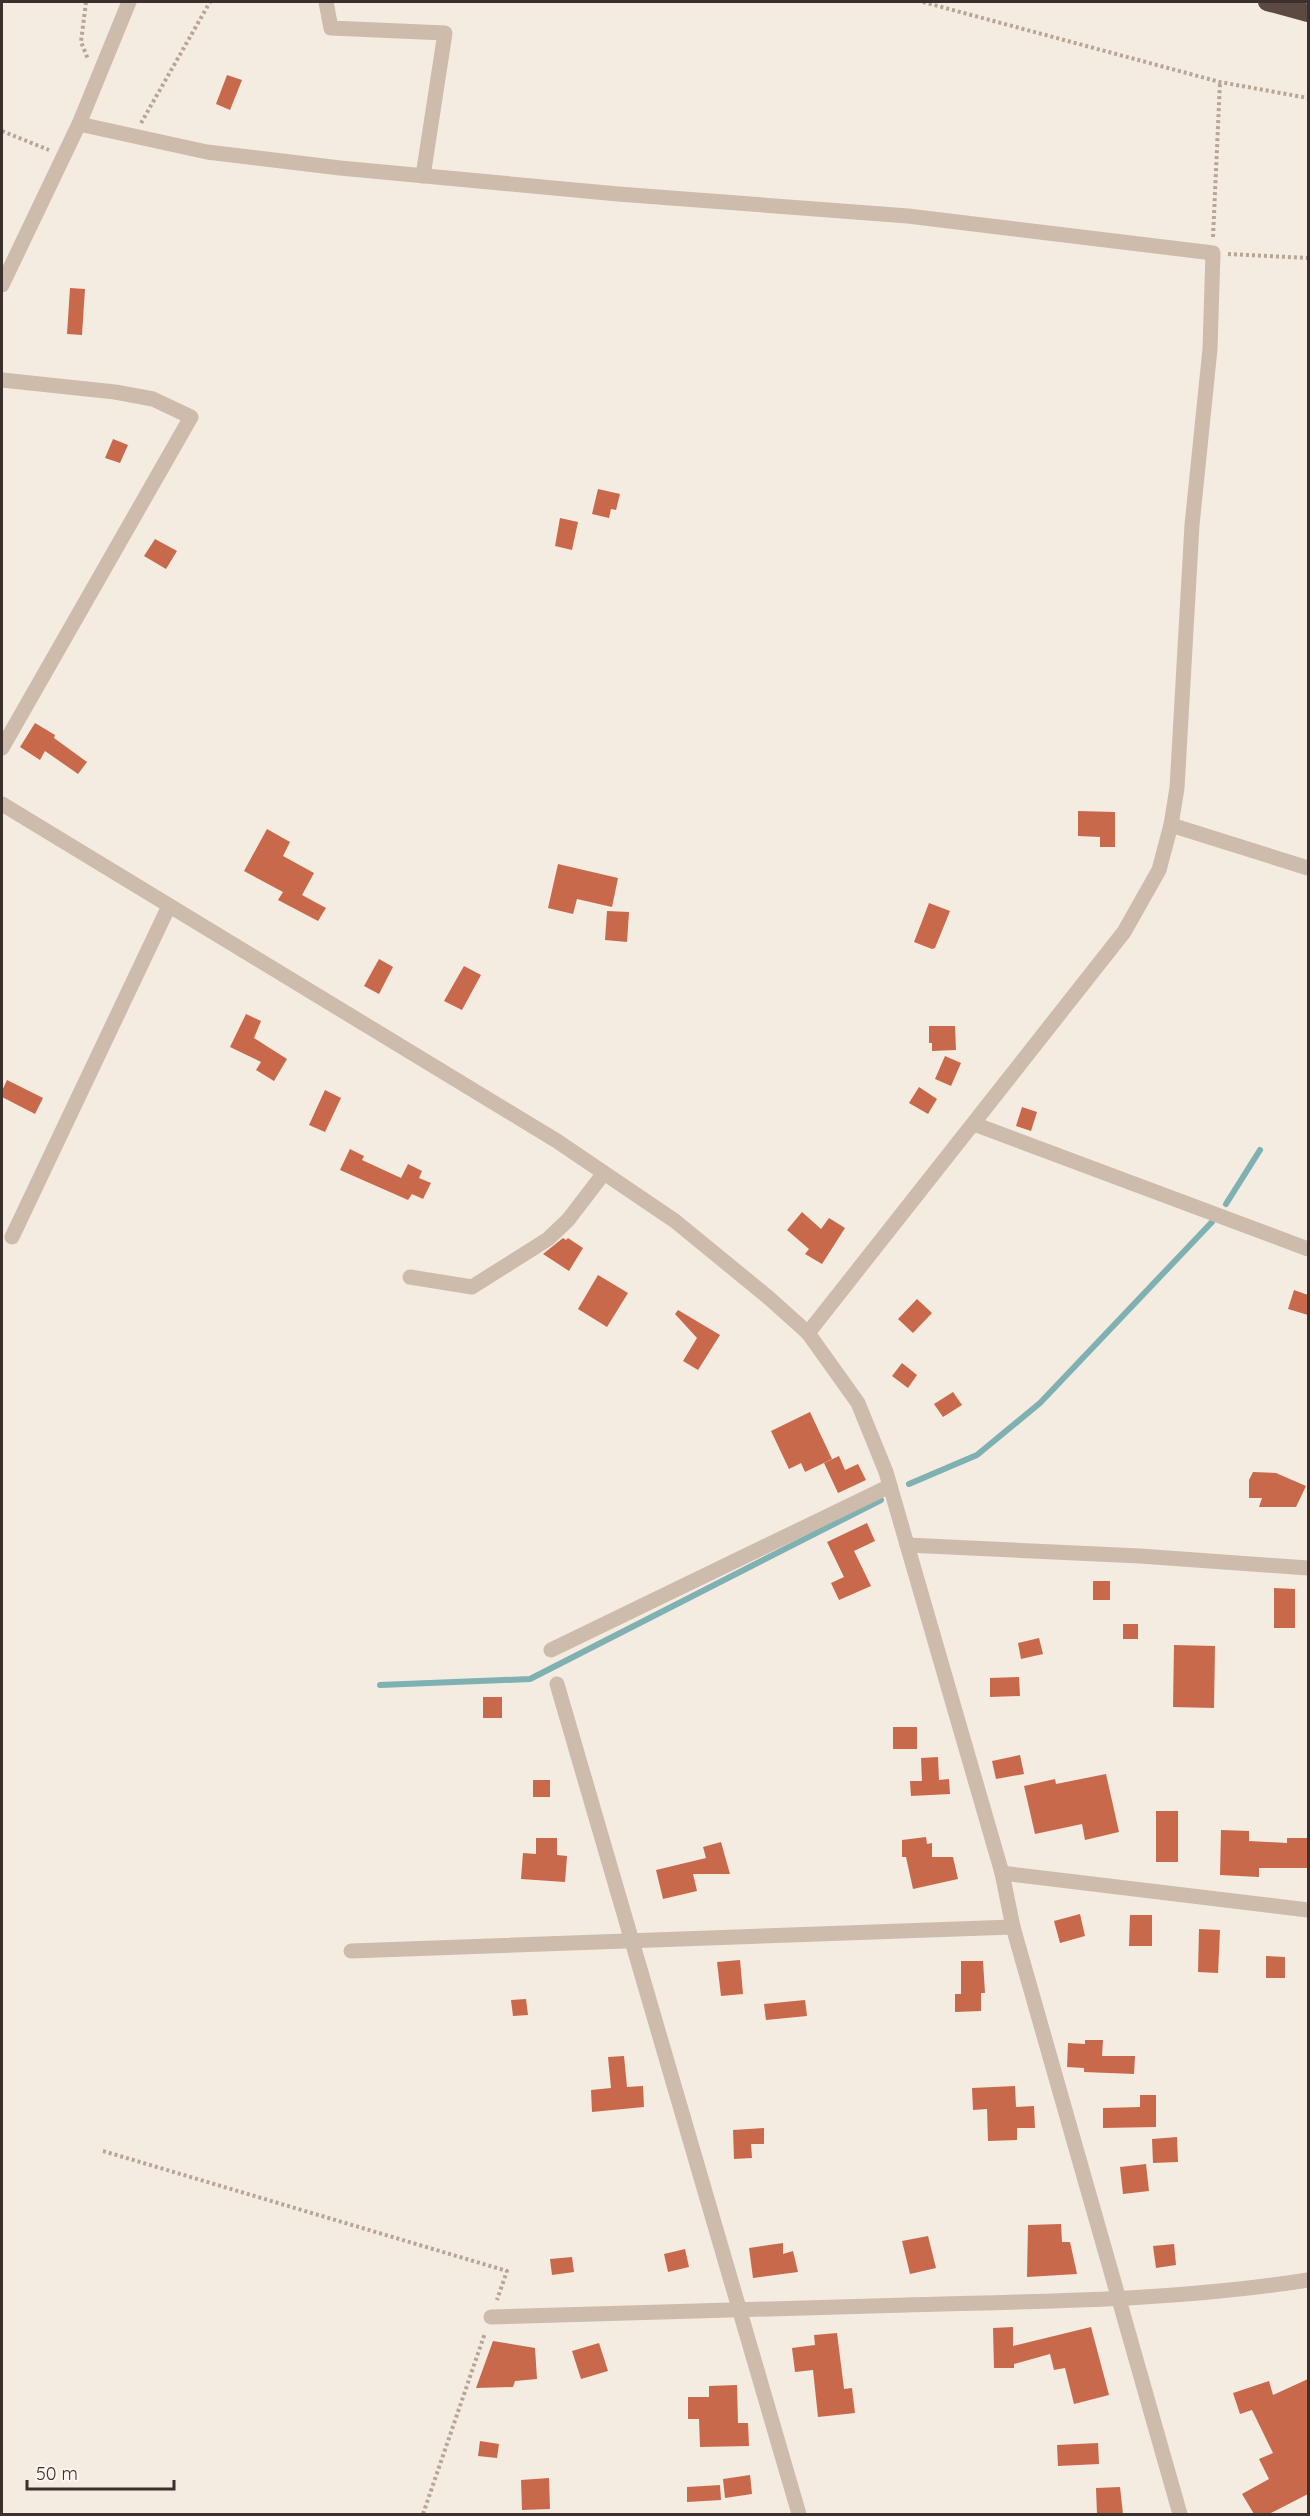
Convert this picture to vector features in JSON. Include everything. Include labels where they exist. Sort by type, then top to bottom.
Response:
[{"type":"highway","points":[[1267,2],[1308,14]]},
{"type":"street","points":[[2,285],[78,124],[129,2]]},
{"type":"street","points":[[326,2],[331,28],[445,33],[423,176]]},
{"type":"street","points":[[78,124],[207,152],[423,176],[618,194],[908,216],[1213,253],[1210,349],[1192,525],[1177,788],[1171,825],[1159,870],[1124,932],[808,1333]]},
{"type":"street","points":[[2,380],[116,392],[153,399],[191,417],[2,748]]},
{"type":"street","points":[[2,804],[547,1135],[675,1221],[808,1333],[858,1403],[890,1486],[1002,1873],[1012,1927],[1180,2514]]},
{"type":"street","points":[[1171,825],[1308,868]]},
{"type":"street","points":[[12,1237],[170,906]]},
{"type":"street","points":[[974,1124],[1308,1249]]},
{"type":"street","points":[[410,1277],[472,1287],[548,1239],[568,1220],[604,1173]]},
{"type":"street","points":[[551,1650],[890,1486]]},
{"type":"street","points":[[907,1545],[1140,1556],[1308,1568]]},
{"type":"street","points":[[558,1684],[799,2514]]},
{"type":"street","points":[[1002,1873],[1308,1910]]},
{"type":"street","points":[[351,1951],[1012,1927]]},
{"type":"street","points":[[491,2317],[739,2308],[1119,2300],[1250,2289],[1308,2280]]},
{"type":"path","points":[[87,2],[81,42],[97,80]]},
{"type":"path","points":[[133,136],[210,2]]},
{"type":"path","points":[[923,2],[1220,82],[1308,98]]},
{"type":"path","points":[[1220,82],[1213,253],[1308,258]]},
{"type":"path","points":[[2,130],[63,156]]},
{"type":"path","points":[[103,2151],[507,2271],[423,2514]]},
{"type":"building","points":[[227,75],[242,80],[230,110],[216,104]]},
{"type":"building","points":[[70,288],[85,289],[82,335],[67,334]]},
{"type":"building","points":[[113,439],[128,445],[120,463],[105,458]]},
{"type":"building","points":[[598,489],[620,494],[616,510],[611,509],[609,518],[592,514]]},
{"type":"building","points":[[560,518],[578,522],[572,550],[555,546]]},
{"type":"building","points":[[155,539],[177,551],[166,569],[144,556]]},
{"type":"building","points":[[35,723],[55,735],[54,738],[87,762],[78,774],[45,751],[40,760],[20,747]]},
{"type":"building","points":[[1078,811],[1115,812],[1115,847],[1100,847],[1100,837],[1078,836]]},
{"type":"building","points":[[267,829],[290,842],[283,856],[314,873],[302,895],[326,908],[318,921],[278,900],[283,892],[244,871]]},
{"type":"building","points":[[558,864],[618,878],[612,907],[577,899],[573,914],[548,908]]},
{"type":"building","points":[[929,903],[950,911],[935,948],[932,949],[914,942]]},
{"type":"building","points":[[607,911],[629,912],[627,942],[605,940]]},
{"type":"building","points":[[379,959],[393,967],[379,994],[364,986]]},
{"type":"building","points":[[464,966],[481,975],[462,1010],[444,1001]]},
{"type":"building","points":[[246,1014],[261,1021],[254,1038],[287,1059],[274,1081],[256,1070],[261,1062],[230,1047]]},
{"type":"building","points":[[929,1026],[955,1026],[956,1050],[932,1051],[932,1043],[929,1043]]},
{"type":"building","points":[[945,1056],[961,1063],[951,1086],[935,1079]]},
{"type":"building","points":[[7,1080],[43,1098],[35,1114],[2,1097]]},
{"type":"building","points":[[919,1087],[937,1099],[928,1114],[909,1103]]},
{"type":"building","points":[[325,1090],[341,1098],[325,1132],[309,1125]]},
{"type":"building","points":[[1022,1107],[1037,1112],[1031,1131],[1016,1126]]},
{"type":"building","points":[[350,1149],[364,1156],[362,1160],[401,1178],[408,1164],[422,1171],[419,1178],[431,1183],[423,1199],[412,1194],[408,1200],[340,1170]]},
{"type":"building","points":[[802,1212],[821,1229],[829,1218],[845,1228],[822,1264],[805,1254],[809,1249],[787,1230]]},
{"type":"building","points":[[563,1238],[566,1240],[568,1238],[583,1248],[569,1271],[543,1254]]},
{"type":"building","points":[[598,1275],[628,1293],[607,1327],[578,1309]]},
{"type":"building","points":[[1294,1290],[1308,1295],[1308,1315],[1288,1309]]},
{"type":"building","points":[[917,1299],[932,1313],[913,1333],[898,1319]]},
{"type":"building","points":[[678,1310],[720,1335],[698,1370],[683,1361],[697,1338],[675,1314]]},
{"type":"building","points":[[902,1363],[917,1375],[908,1388],[892,1376]]},
{"type":"building","points":[[953,1392],[962,1405],[943,1417],[934,1404]]},
{"type":"building","points":[[810,1412],[832,1459],[805,1472],[801,1463],[789,1469],[771,1431]]},
{"type":"building","points":[[839,1456],[845,1470],[858,1464],[866,1480],[838,1493],[824,1463]]},
{"type":"building","points":[[1253,1472],[1276,1473],[1306,1486],[1296,1507],[1259,1507],[1262,1498],[1249,1498],[1249,1480]]},
{"type":"building","points":[[867,1523],[875,1541],[854,1551],[871,1586],[839,1600],[831,1583],[844,1577],[827,1542]]},
{"type":"building","points":[[1093,1581],[1110,1581],[1110,1600],[1093,1600]]},
{"type":"building","points":[[1274,1588],[1295,1589],[1295,1628],[1274,1628]]},
{"type":"building","points":[[1123,1624],[1138,1624],[1138,1639],[1123,1639]]},
{"type":"building","points":[[1039,1638],[1043,1654],[1021,1659],[1018,1643]]},
{"type":"building","points":[[1174,1645],[1215,1646],[1214,1708],[1173,1707]]},
{"type":"building","points":[[1019,1677],[1020,1696],[990,1697],[990,1678]]},
{"type":"building","points":[[483,1697],[502,1697],[502,1718],[483,1718]]},
{"type":"building","points":[[893,1727],[917,1727],[917,1749],[893,1749]]},
{"type":"building","points":[[1020,1755],[1024,1774],[996,1779],[992,1761]]},
{"type":"building","points":[[938,1757],[939,1780],[949,1779],[950,1794],[911,1796],[910,1781],[922,1781],[921,1758]]},
{"type":"building","points":[[1106,1774],[1119,1832],[1085,1840],[1082,1824],[1035,1834],[1024,1786],[1055,1779],[1056,1784]]},
{"type":"building","points":[[533,1780],[550,1780],[550,1797],[533,1797]]},
{"type":"building","points":[[1156,1811],[1178,1811],[1178,1862],[1156,1862]]},
{"type":"building","points":[[1221,1830],[1249,1831],[1249,1841],[1287,1843],[1287,1838],[1307,1838],[1307,1868],[1259,1868],[1259,1877],[1220,1875]]},
{"type":"building","points":[[926,1837],[927,1844],[932,1843],[932,1857],[953,1857],[958,1879],[913,1889],[906,1857],[902,1857],[902,1840]]},
{"type":"building","points":[[536,1838],[557,1838],[557,1855],[567,1856],[565,1882],[521,1879],[523,1853],[536,1854]]},
{"type":"building","points":[[721,1842],[730,1874],[693,1874],[697,1891],[663,1899],[656,1870],[706,1858],[703,1847]]},
{"type":"building","points":[[1080,1914],[1085,1936],[1060,1943],[1054,1921]]},
{"type":"building","points":[[1130,1915],[1152,1915],[1152,1946],[1129,1946]]},
{"type":"building","points":[[1199,1929],[1220,1930],[1218,1973],[1198,1972]]},
{"type":"building","points":[[1266,1956],[1285,1957],[1285,1978],[1266,1978]]},
{"type":"building","points":[[740,1960],[743,1994],[721,1996],[717,1962]]},
{"type":"building","points":[[961,1961],[983,1961],[985,1993],[981,1993],[981,2011],[955,2012],[955,1994],[961,1994]]},
{"type":"building","points":[[526,1999],[528,2015],[513,2016],[511,2000]]},
{"type":"building","points":[[805,2000],[807,2016],[766,2020],[764,2004]]},
{"type":"building","points":[[1085,2040],[1103,2040],[1102,2056],[1135,2056],[1134,2074],[1084,2072],[1084,2068],[1067,2067],[1068,2043],[1085,2044]]},
{"type":"building","points":[[624,2056],[627,2087],[643,2086],[644,2107],[592,2112],[591,2090],[611,2088],[608,2057]]},
{"type":"building","points":[[1015,2086],[1016,2107],[1034,2106],[1035,2128],[1017,2128],[1017,2140],[988,2141],[987,2109],[973,2110],[972,2088]]},
{"type":"building","points":[[1140,2095],[1156,2095],[1156,2127],[1103,2128],[1103,2108],[1140,2107]]},
{"type":"building","points":[[764,2128],[764,2144],[751,2144],[752,2158],[734,2159],[733,2130]]},
{"type":"building","points":[[1177,2137],[1178,2162],[1153,2163],[1152,2139]]},
{"type":"building","points":[[1146,2164],[1149,2191],[1123,2194],[1120,2167]]},
{"type":"building","points":[[1061,2224],[1062,2242],[1070,2242],[1077,2274],[1027,2277],[1028,2225]]},
{"type":"building","points":[[928,2236],[936,2268],[910,2274],[902,2241]]},
{"type":"building","points":[[783,2243],[783,2254],[793,2251],[798,2272],[753,2278],[749,2248]]},
{"type":"building","points":[[1174,2244],[1176,2265],[1156,2268],[1153,2246]]},
{"type":"building","points":[[685,2249],[689,2267],[668,2272],[664,2254]]},
{"type":"building","points":[[572,2257],[574,2272],[552,2275],[550,2259]]},
{"type":"building","points":[[1013,2327],[1013,2346],[1091,2327],[1109,2395],[1074,2404],[1065,2368],[1054,2370],[1050,2354],[1014,2364],[1014,2368],[994,2368],[993,2328]]},
{"type":"building","points":[[837,2333],[844,2389],[852,2388],[855,2413],[818,2417],[813,2370],[795,2372],[792,2348],[815,2345],[814,2335]]},
{"type":"building","points":[[493,2341],[535,2348],[537,2379],[515,2381],[513,2387],[476,2388]]},
{"type":"building","points":[[599,2343],[608,2371],[581,2379],[572,2351]]},
{"type":"building","points":[[1308,2379],[1308,2494],[1269,2514],[1254,2514],[1242,2494],[1269,2479],[1259,2459],[1273,2453],[1252,2410],[1240,2414],[1233,2393],[1269,2381],[1273,2395]]},
{"type":"building","points":[[737,2385],[738,2423],[748,2423],[749,2446],[700,2447],[699,2419],[688,2419],[688,2397],[709,2397],[709,2386]]},
{"type":"building","points":[[480,2441],[499,2444],[497,2458],[478,2456]]},
{"type":"building","points":[[1098,2443],[1099,2464],[1058,2466],[1057,2445]]},
{"type":"building","points":[[750,2475],[752,2494],[725,2498],[723,2479]]},
{"type":"building","points":[[549,2478],[550,2509],[522,2510],[521,2480]]},
{"type":"building","points":[[720,2485],[721,2500],[687,2502],[687,2487]]},
{"type":"building","points":[[1120,2487],[1123,2514],[1097,2514],[1096,2488]]},
{"type":"waterway","points":[[1226,1204],[1260,1150]]},
{"type":"waterway","points":[[909,1484],[977,1455],[1040,1403],[1212,1222]]},
{"type":"waterway","points":[[380,1685],[530,1679],[881,1500]]}]
